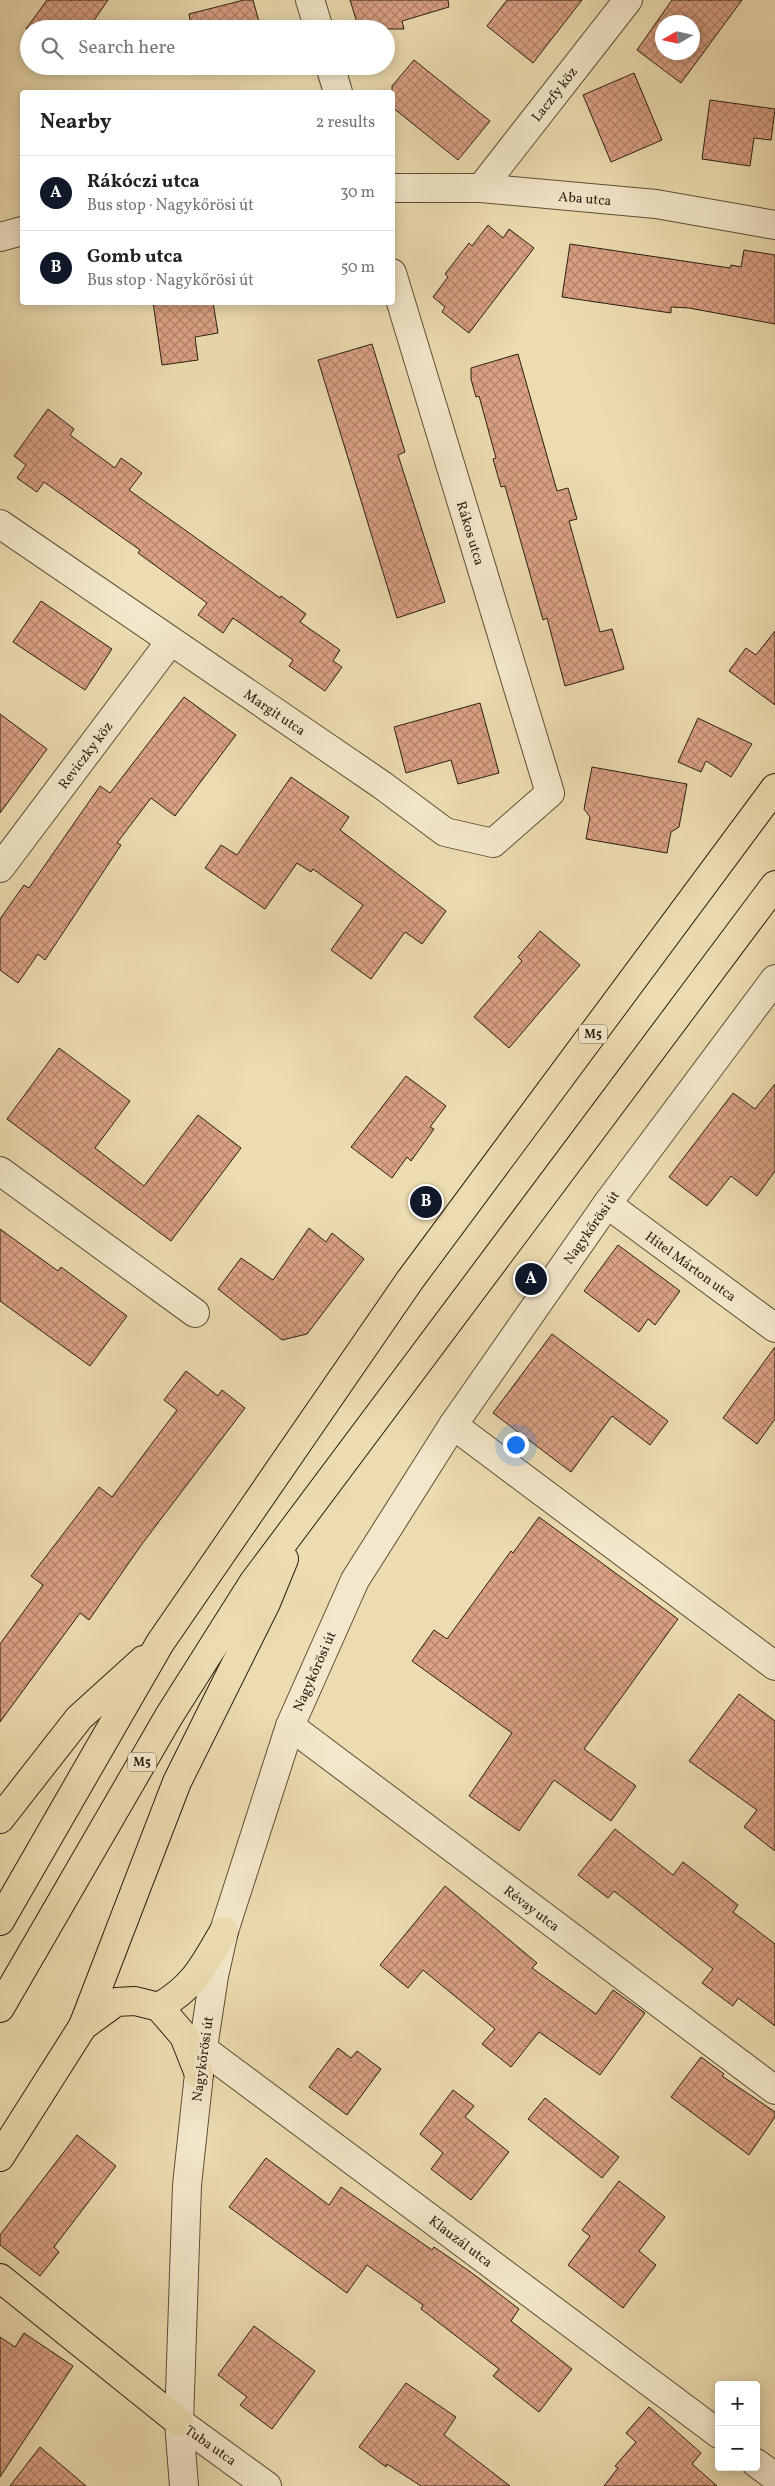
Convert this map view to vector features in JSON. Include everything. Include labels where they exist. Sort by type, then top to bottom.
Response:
[{"type":"main road","name":"M5","points":[[0,1921],[160,1643],[410,1280],[775,788]]},
{"type":"main road","name":"M5","points":[[0,2008],[202,1662],[253,1583],[775,886]]},
{"type":"main road","points":[[0,2157],[83,2026],[177,1782],[266,1603],[298,1525]]},
{"type":"main road","points":[[0,1820],[79,1718],[160,1643]]},
{"type":"main road","points":[[159,2007],[181,1994],[194,1980],[224,1931]]},
{"type":"main road","points":[[83,2026],[116,2002],[136,2001],[159,2007],[184,2036],[201,2062]]},
{"type":"main road","points":[[0,2278],[179,2422]]},
{"type":"street","points":[[310,0],[316,20]]},
{"type":"street","name":"Laczfy köz","points":[[481,188],[628,0]]},
{"type":"street","points":[[333,75],[337,90]]},
{"type":"street","name":"Aba utca","points":[[395,188],[481,188],[656,204],[775,225]]},
{"type":"street","points":[[0,236],[20,231]]},
{"type":"street","name":"Rákos utca","points":[[395,284],[550,793]]},
{"type":"street","name":"Margit utca","points":[[0,524],[170,642],[382,785],[445,832],[493,843],[550,793]]},
{"type":"street","name":"Reviczky köz","points":[[0,868],[170,642]]},
{"type":"street","name":"Nagykőrösi út","points":[[184,2486],[179,2422],[184,2244],[201,2062],[214,1976],[224,1931],[290,1726],[355,1580],[453,1425],[607,1204],[774,981]]},
{"type":"street","points":[[0,1171],[195,1313]]},
{"type":"street","name":"Hitel Márton utca","points":[[607,1204],[775,1328]]},
{"type":"street","points":[[453,1425],[775,1666]]},
{"type":"street","name":"Révay utca","points":[[290,1726],[775,2090]]},
{"type":"street","name":"Klauzál utca","points":[[201,2062],[715,2431]]},
{"type":"street","name":"Tuba utca","points":[[179,2422],[268,2486]]},
{"type":"street","points":[[760,2466],[775,2477]]},
{"type":"building","points":[[47,0],[108,0],[94,20],[33,20]]},
{"type":"building","points":[[244,0],[253,0],[259,20],[190,20],[189,14]]},
{"type":"building","points":[[350,0],[448,0],[449,7],[402,21],[404,29],[395,29],[395,20],[356,20]]},
{"type":"building","points":[[507,0],[582,0],[533,63],[487,26]]},
{"type":"building","points":[[672,0],[742,0],[700,57],[700,15],[662,15]]},
{"type":"building","points":[[655,24],[655,60],[698,60],[681,83],[637,50]]},
{"type":"building","points":[[414,60],[490,121],[458,160],[395,109],[395,90],[392,90],[392,86]]},
{"type":"building","points":[[634,73],[662,140],[611,162],[583,95]]},
{"type":"building","points":[[710,100],[775,109],[771,140],[754,138],[750,166],[702,159]]},
{"type":"building","points":[[488,225],[503,238],[509,229],[534,248],[469,333],[442,312],[445,307],[433,297],[448,277],[445,274],[469,243],[472,246]]},
{"type":"building","points":[[570,244],[730,268],[731,265],[741,267],[744,250],[775,255],[775,324],[689,308],[671,307],[671,313],[562,297]]},
{"type":"building","points":[[153,305],[213,305],[218,333],[195,337],[198,360],[162,365]]},
{"type":"building","points":[[372,344],[405,452],[398,455],[445,602],[397,618],[318,360]]},
{"type":"building","points":[[518,354],[557,491],[568,488],[577,519],[569,521],[600,632],[612,629],[624,669],[565,686],[547,618],[543,620],[505,486],[501,487],[493,459],[496,458],[479,396],[476,397],[471,379],[471,368]]},
{"type":"building","points":[[48,409],[74,429],[70,435],[115,468],[121,458],[142,473],[129,490],[280,598],[281,596],[306,614],[300,622],[340,650],[333,661],[342,667],[325,691],[289,666],[293,660],[233,618],[223,633],[198,615],[207,603],[138,553],[140,550],[44,482],[37,492],[17,478],[26,465],[14,456]]},
{"type":"building","points":[[41,601],[112,649],[85,690],[13,642]]},
{"type":"building","points":[[775,631],[775,705],[729,671],[746,648],[756,655]]},
{"type":"building","points":[[184,697],[236,735],[175,816],[151,798],[117,843],[121,845],[45,960],[38,954],[18,983],[0,970],[0,919],[24,885],[29,888],[100,786],[110,793]]},
{"type":"building","points":[[480,703],[499,773],[458,784],[451,760],[406,773],[394,727]]},
{"type":"building","points":[[0,714],[47,749],[0,813]]},
{"type":"building","points":[[698,718],[752,744],[731,777],[706,761],[701,772],[678,762]]},
{"type":"building","points":[[592,767],[687,784],[679,827],[671,832],[667,853],[586,839],[590,817],[584,809]]},
{"type":"building","points":[[291,777],[349,817],[340,830],[446,911],[422,944],[405,932],[371,979],[331,950],[363,905],[313,869],[311,872],[297,863],[265,909],[205,868],[221,845],[237,855]]},
{"type":"building","points":[[540,931],[580,965],[509,1048],[474,1017],[522,961],[518,957]]},
{"type":"building","points":[[59,1048],[130,1101],[95,1148],[144,1186],[198,1115],[241,1148],[171,1241],[7,1119]]},
{"type":"building","points":[[406,1076],[446,1106],[430,1127],[434,1129],[411,1161],[407,1157],[392,1178],[351,1147]]},
{"type":"building","points":[[775,1084],[775,1171],[757,1196],[731,1176],[707,1206],[669,1177],[733,1093],[755,1109]]},
{"type":"building","points":[[309,1228],[326,1242],[332,1233],[364,1259],[307,1334],[282,1340],[218,1289],[241,1258],[273,1280]]},
{"type":"building","points":[[0,1229],[58,1271],[61,1267],[127,1316],[90,1366],[0,1301]]},
{"type":"building","points":[[618,1245],[680,1291],[655,1325],[648,1319],[639,1332],[584,1291]]},
{"type":"building","points":[[552,1334],[668,1421],[650,1445],[612,1416],[571,1472],[493,1413]]},
{"type":"building","points":[[775,1347],[775,1419],[757,1444],[723,1418]]},
{"type":"building","points":[[186,1371],[218,1396],[222,1390],[245,1408],[142,1544],[89,1620],[80,1613],[0,1722],[0,1644],[43,1585],[31,1576],[99,1487],[112,1497],[177,1410],[164,1400]]},
{"type":"building","points":[[539,1517],[678,1619],[584,1749],[636,1786],[611,1821],[554,1780],[519,1831],[469,1796],[512,1733],[412,1661],[434,1630],[447,1639],[511,1551],[513,1553]]},
{"type":"building","points":[[739,1694],[775,1721],[775,1851],[744,1827],[757,1810],[689,1761]]},
{"type":"building","points":[[615,1829],[673,1875],[683,1862],[738,1905],[733,1912],[775,1944],[775,2026],[738,1998],[733,2006],[702,1983],[713,1969],[614,1891],[608,1898],[578,1875]]},
{"type":"building","points":[[445,1886],[537,1963],[532,1968],[596,2014],[613,1990],[645,2013],[600,2075],[539,2032],[511,2067],[482,2044],[495,2029],[423,1970],[408,1988],[380,1965]]},
{"type":"building","points":[[338,2048],[351,2058],[357,2051],[381,2069],[347,2115],[309,2087]]},
{"type":"building","points":[[701,2057],[724,2074],[722,2076],[775,2112],[775,2117],[749,2155],[671,2097]]},
{"type":"building","points":[[453,2090],[474,2106],[465,2117],[509,2152],[471,2200],[431,2169],[443,2153],[420,2134]]},
{"type":"building","points":[[545,2098],[619,2157],[602,2178],[528,2119]]},
{"type":"building","points":[[77,2135],[116,2166],[54,2247],[59,2252],[40,2276],[0,2245],[0,2235]]},
{"type":"building","points":[[266,2158],[329,2205],[341,2187],[432,2250],[434,2247],[472,2273],[519,2309],[511,2321],[572,2369],[539,2412],[493,2376],[499,2369],[421,2309],[423,2305],[367,2265],[347,2293],[229,2207]]},
{"type":"building","points":[[619,2181],[665,2217],[639,2251],[656,2265],[623,2308],[568,2265],[590,2236],[582,2230]]},
{"type":"building","points":[[254,2326],[315,2371],[272,2429],[240,2405],[247,2397],[218,2375]]},
{"type":"building","points":[[24,2333],[73,2366],[0,2477],[0,2337],[15,2347]]},
{"type":"building","points":[[406,2383],[456,2417],[444,2435],[510,2486],[421,2486],[387,2464],[386,2467],[359,2447]]},
{"type":"building","points":[[649,2407],[701,2453],[692,2464],[717,2486],[604,2486],[618,2468],[615,2466],[636,2442],[626,2433]]},
{"type":"building","points":[[40,2447],[86,2486],[10,2486]]},
{"type":"place","name":"Gomb utca","points":[[426,1202]]},
{"type":"place","name":"Rákóczi utca","points":[[531,1279]]}]
